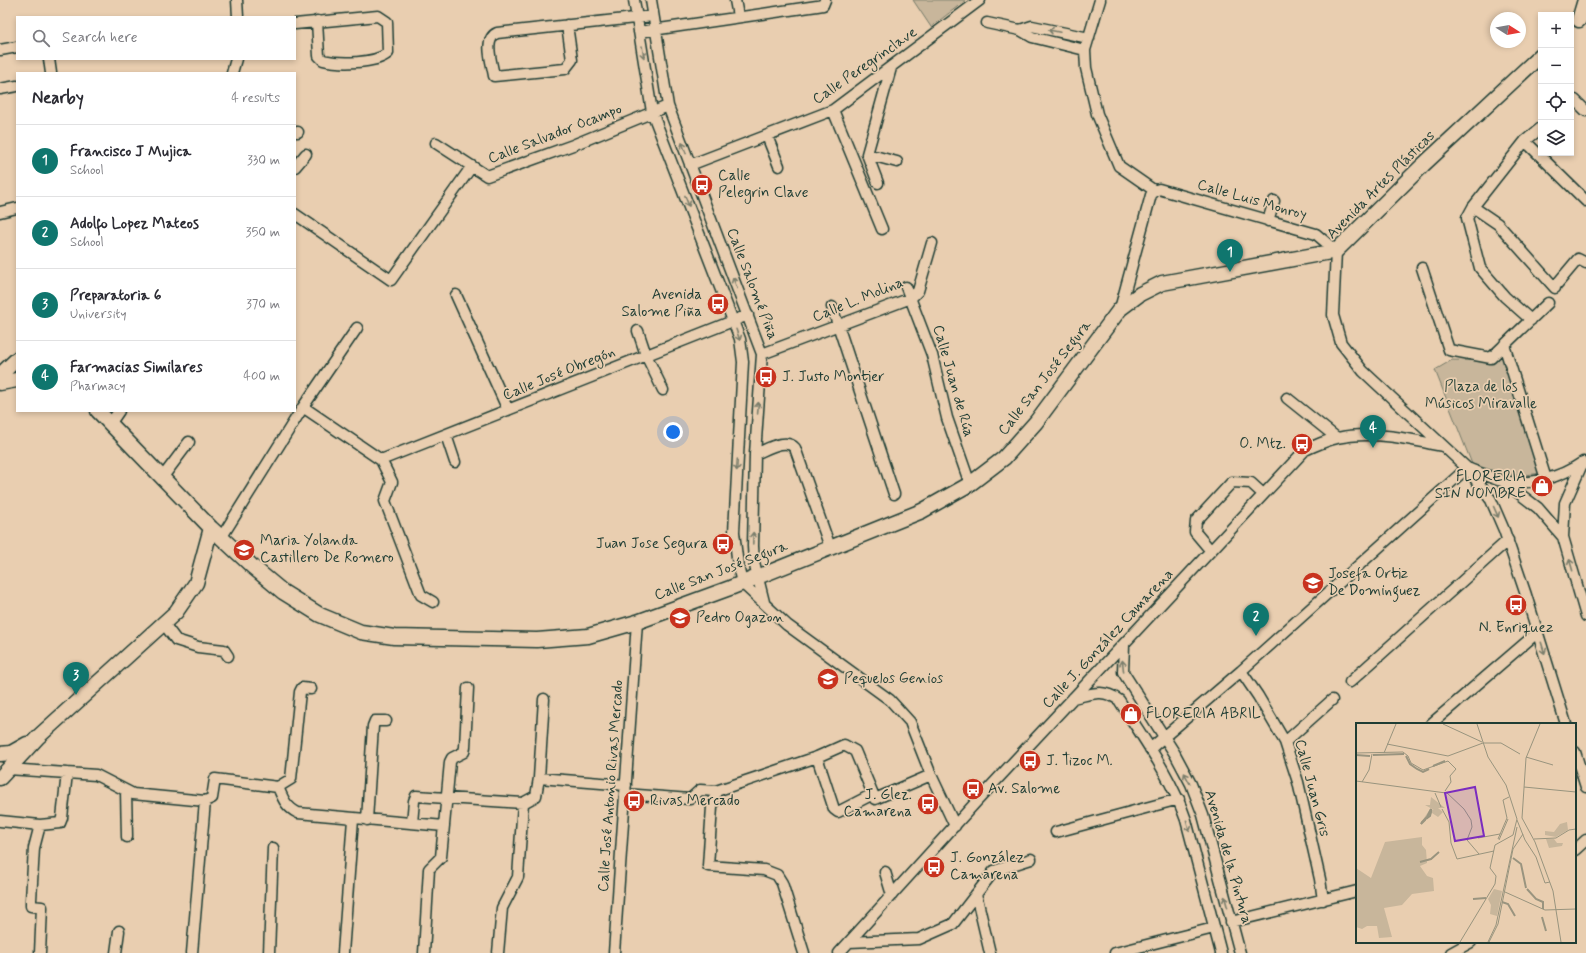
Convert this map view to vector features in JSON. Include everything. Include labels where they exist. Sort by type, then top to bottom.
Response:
[{"type":"street","points":[[237,0],[238,16]]},
{"type":"street","name":"Calle Salomé Piña","points":[[634,0],[652,112],[740,339],[743,362],[734,532],[738,566],[742,582]]},
{"type":"street","name":"Calle Salomé Piña","points":[[651,0],[668,106],[762,354],[755,454],[753,546],[754,562],[764,602]]},
{"type":"street","points":[[735,0],[738,16]]},
{"type":"street","name":"Calle Peregrinclave","points":[[690,165],[833,110],[980,0]]},
{"type":"street","points":[[1100,0],[1085,50],[1086,68],[1097,114],[1119,166],[1155,191],[1151,195],[1120,309]]},
{"type":"street","points":[[1579,21],[1585,0]]},
{"type":"street","points":[[640,32],[655,28],[824,2]]},
{"type":"street","points":[[296,24],[317,21],[378,16],[382,17],[387,22],[388,53],[383,57],[362,61],[323,60],[319,56],[317,21]]},
{"type":"street","points":[[567,25],[572,60],[565,69],[494,76],[489,41],[492,35],[498,33],[567,25],[653,16]]},
{"type":"street","points":[[987,23],[1020,30],[1032,37],[1085,50]]},
{"type":"street","points":[[1020,30],[1032,26],[1089,38]]},
{"type":"street","points":[[0,50],[16,47]]},
{"type":"street","name":"Avenida Artes Plásticas","points":[[1538,58],[1422,165],[1336,251],[1333,315],[1341,343],[1363,371],[1467,468],[1490,500],[1508,540],[1566,723]]},
{"type":"street","points":[[49,60],[51,72]]},
{"type":"street","points":[[232,72],[236,60]]},
{"type":"street","points":[[878,183],[867,154],[891,68]]},
{"type":"street","points":[[0,89],[16,86]]},
{"type":"street","name":"Calle Salvador Ocampo","points":[[436,143],[487,176],[573,145],[668,106]]},
{"type":"street","points":[[833,110],[882,228]]},
{"type":"street","points":[[1531,320],[1506,297],[1480,268],[1467,218],[1473,207],[1525,141],[1538,130]]},
{"type":"street","points":[[767,136],[779,166]]},
{"type":"street","points":[[1525,141],[1586,201]]},
{"type":"street","points":[[296,166],[306,154]]},
{"type":"street","points":[[867,154],[897,162]]},
{"type":"street","points":[[296,215],[391,280],[472,166]]},
{"type":"street","name":"Calle Luis Monroy","points":[[1155,191],[1159,189],[1316,234],[1336,251]]},
{"type":"street","points":[[1268,221],[1274,201]]},
{"type":"street","points":[[1473,207],[1498,224],[1556,286],[1582,261]]},
{"type":"street","points":[[0,212],[16,208]]},
{"type":"street","name":"Calle L. Molina","points":[[762,354],[911,298],[918,291],[932,243]]},
{"type":"street","name":"Calle San José Segura","points":[[99,412],[216,533],[283,592],[320,615],[361,632],[394,637],[537,640],[588,636],[637,622],[922,511],[970,484],[1004,458],[1036,422],[1086,352],[1120,309],[1140,294],[1162,283],[1336,251]]},
{"type":"street","points":[[1422,268],[1449,350],[1491,358],[1548,303]]},
{"type":"street","name":"Calle Juan de Rúa","points":[[906,287],[932,355],[947,418],[970,484]]},
{"type":"street","points":[[456,295],[508,410]]},
{"type":"street","points":[[832,307],[894,494]]},
{"type":"street","name":"Calle José Obregón","points":[[381,460],[748,316]]},
{"type":"street","points":[[4,774],[38,738],[164,624],[180,607],[196,583],[216,533],[357,328]]},
{"type":"street","points":[[638,331],[646,355],[663,390]]},
{"type":"street","points":[[1504,346],[1546,479]]},
{"type":"street","points":[[0,375],[16,360]]},
{"type":"street","points":[[0,383],[16,380]]},
{"type":"street","points":[[1287,398],[1337,438]]},
{"type":"street","points":[[303,407],[381,460],[392,482],[385,501],[421,595],[433,602]]},
{"type":"street","points":[[110,424],[118,412]]},
{"type":"street","points":[[446,435],[455,462]]},
{"type":"street","name":"Calle J. González Camarena","points":[[841,952],[1073,698],[1305,450],[1337,438],[1372,435],[1406,438],[1442,446]]},
{"type":"street","points":[[162,478],[189,442]]},
{"type":"street","points":[[755,454],[786,443],[791,444],[795,448],[830,547]]},
{"type":"street","points":[[1584,461],[1565,503],[1563,537],[1586,616]]},
{"type":"street","name":"Avenida Artes Plásticas","points":[[1503,481],[1534,481],[1556,477],[1584,461]]},
{"type":"street","points":[[1150,749],[1241,671],[1467,468]]},
{"type":"street","name":"Avenida Artes Plásticas","points":[[1467,468],[1503,481],[1538,508],[1563,537]]},
{"type":"street","points":[[1211,551],[1195,532],[1196,521],[1232,482],[1251,483],[1263,494]]},
{"type":"street","points":[[1350,682],[1508,540]]},
{"type":"street","points":[[1576,581],[1586,591]]},
{"type":"street","points":[[742,582],[787,625],[890,700],[910,722],[931,775],[955,826]]},
{"type":"street","name":"Calle José Antonio Rivas Mercado","points":[[614,953],[637,622]]},
{"type":"street","points":[[164,624],[176,640],[198,647],[224,650],[228,656]]},
{"type":"street","points":[[1432,723],[1538,632]]},
{"type":"street","name":"Avenida de la Pintura","points":[[1124,645],[1122,658],[1123,672],[1191,784],[1202,815],[1240,953]]},
{"type":"street","name":"Calle Juan Gris","points":[[1241,671],[1258,696],[1285,742],[1298,782],[1320,879],[1323,900]]},
{"type":"street","points":[[192,953],[209,800],[215,780],[278,787],[286,784],[291,779],[300,692],[302,688],[311,689]]},
{"type":"street","points":[[424,953],[429,869],[441,857],[450,762],[452,758],[464,752],[468,688]]},
{"type":"street","name":"Avenida de la Pintura","points":[[1073,698],[1099,692],[1110,693],[1119,700],[1150,749],[1179,799],[1186,820],[1221,953]]},
{"type":"street","points":[[412,823],[414,801],[416,796],[523,803],[536,796],[539,778],[544,699]]},
{"type":"street","points":[[1285,742],[1332,700]]},
{"type":"street","points":[[367,820],[373,726],[376,721],[386,721]]},
{"type":"street","points":[[0,754],[11,753],[38,738]]},
{"type":"street","points":[[539,778],[690,799],[700,790],[716,791],[817,757],[844,745],[850,747],[855,752],[875,799],[931,775]]},
{"type":"street","points":[[1576,755],[1586,787]]},
{"type":"street","points":[[817,757],[834,809],[838,812],[873,794]]},
{"type":"street","points":[[4,774],[67,773],[96,775],[133,794],[209,800]]},
{"type":"street","points":[[0,821],[40,825],[60,823],[62,818],[67,773]]},
{"type":"street","points":[[278,787],[285,803],[298,813],[444,826]]},
{"type":"street","points":[[126,791],[127,837]]},
{"type":"street","points":[[716,791],[712,807],[708,866],[764,870],[777,875],[782,883],[804,953]]},
{"type":"street","points":[[1056,832],[1179,799]]},
{"type":"street","points":[[498,953],[502,908],[518,878],[523,803]]},
{"type":"street","points":[[343,953],[353,819]]},
{"type":"street","points":[[40,825],[34,848],[31,900],[31,906],[42,907],[43,911],[40,953]]},
{"type":"street","points":[[1576,849],[1586,840]]},
{"type":"street","points":[[269,953],[273,848]]},
{"type":"street","points":[[849,942],[919,939],[953,924],[994,871],[1031,859]]},
{"type":"street","points":[[885,872],[892,895]]},
{"type":"street","points":[[1231,922],[1356,891]]},
{"type":"street","points":[[976,894],[990,953]]},
{"type":"street","points":[[1115,953],[1214,928]]},
{"type":"street","points":[[116,953],[118,931]]},
{"type":"street","points":[[1451,953],[1469,943]]},
{"type":"green space","points":[[913,0],[966,0],[931,27]]},
{"type":"green space","name":"Plaza de los Músicos Miravalle","points":[[1504,355],[1540,473],[1522,475],[1498,472],[1472,464],[1435,370],[1452,360],[1492,361]]},
{"type":"place","name":"Calle Pelegrin Clave","points":[[702,185]]},
{"type":"place","name":"Francisco J Mujica","points":[[1230,272]]},
{"type":"place","name":"Avenida Salome Piña","points":[[718,304]]},
{"type":"place","name":"J. Justo Montier","points":[[766,377]]},
{"type":"place","name":"O. Mtz.","points":[[1302,444]]},
{"type":"place","name":"Farmacias Similares","points":[[1373,448]]},
{"type":"place","name":"FLORERIA SIN NOMBRE","points":[[1542,486]]},
{"type":"place","name":"Juan Jose Segura","points":[[723,544]]},
{"type":"place","name":"Maria Yolanda Castillero De Romero","points":[[244,550]]},
{"type":"place","name":"Josefa Ortiz De Dominguez","points":[[1313,583]]},
{"type":"place","name":"N. Enriquez","points":[[1516,605]]},
{"type":"place","name":"Pedro Ogazon","points":[[680,618]]},
{"type":"place","name":"Adolfo Lopez Mateos","points":[[1256,636]]},
{"type":"place","name":"Pequelos Genios","points":[[828,679]]},
{"type":"place","name":"Preparatoria 6","points":[[76,695]]},
{"type":"place","name":"FLORERIA ABRIL","points":[[1131,714]]},
{"type":"place","name":"J. Tizoc M.","points":[[1030,761]]},
{"type":"place","name":"Av. Salome","points":[[973,789]]},
{"type":"place","name":"Rivas Mercado","points":[[634,801]]},
{"type":"place","name":"J. Glez. Camarena","points":[[928,804]]},
{"type":"place","name":"J. González Camarena","points":[[934,867]]}]
